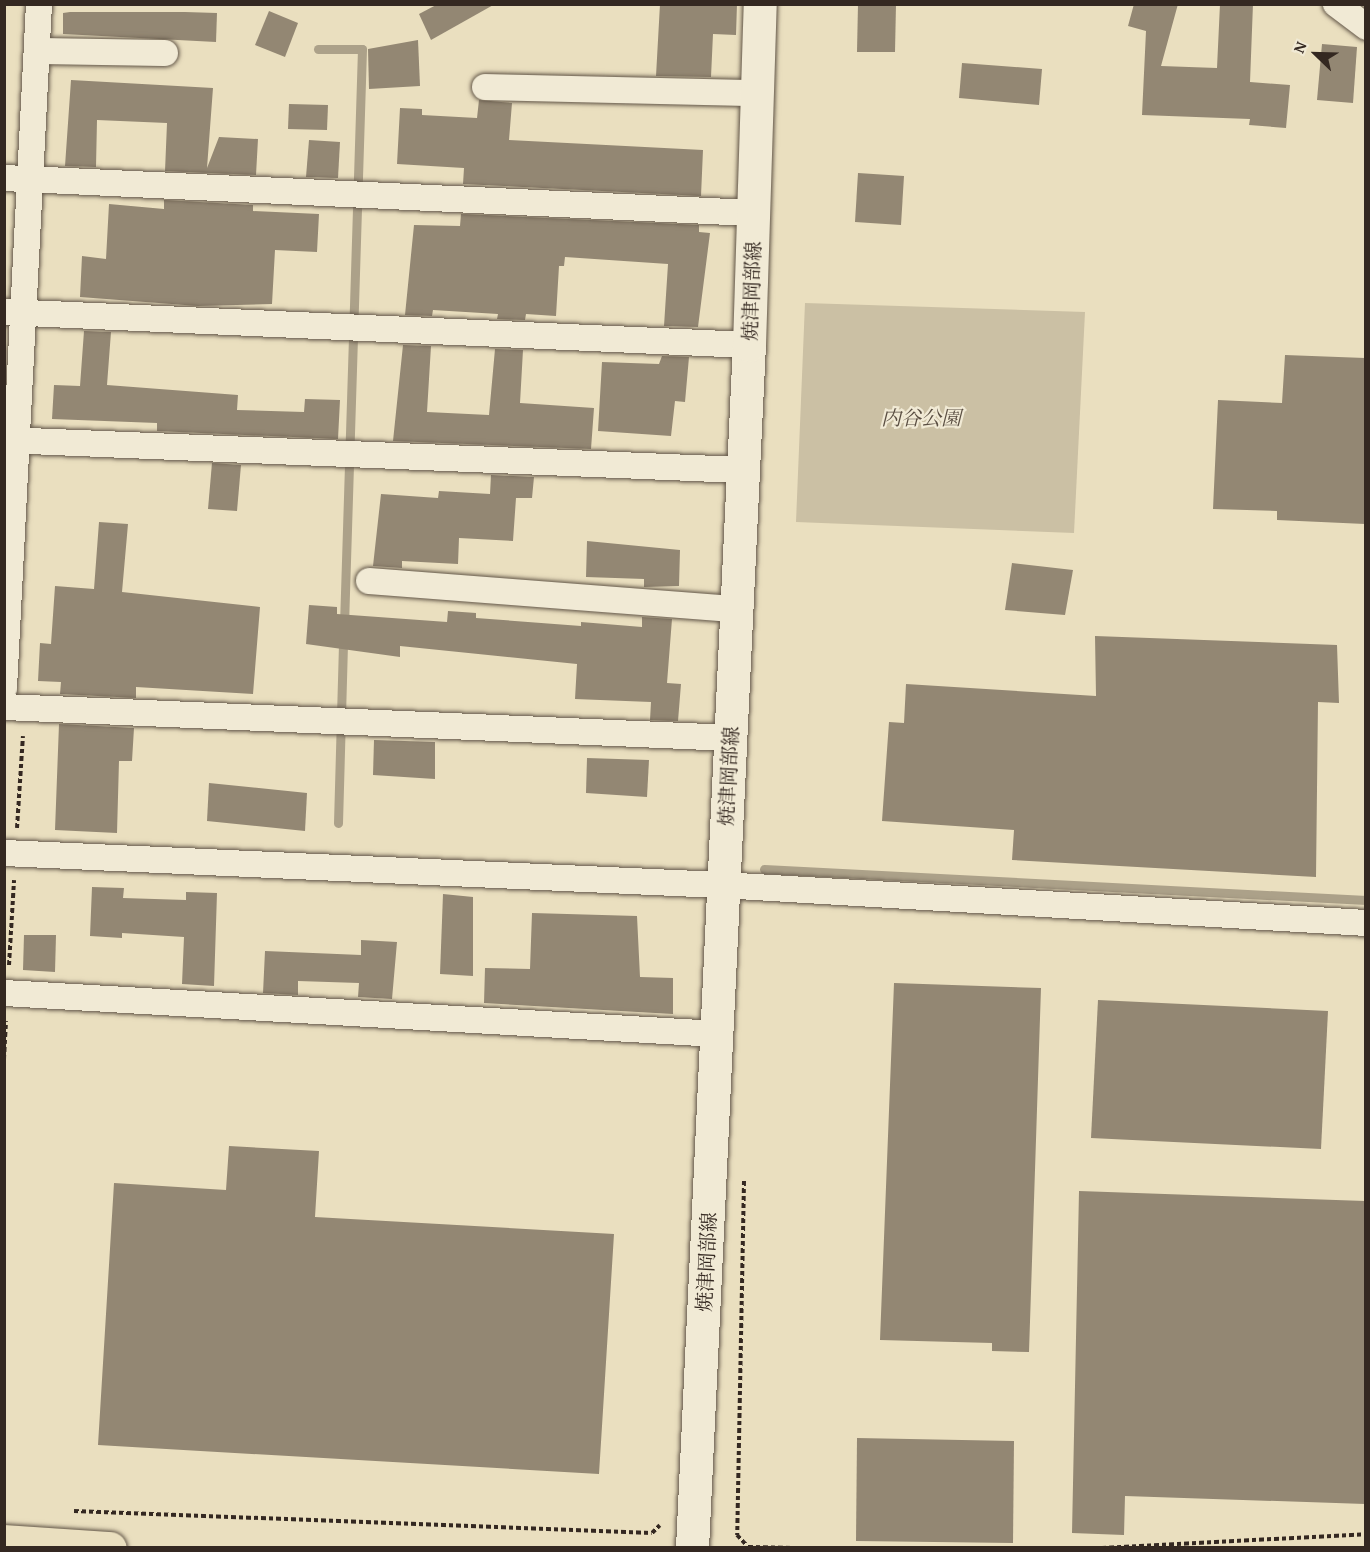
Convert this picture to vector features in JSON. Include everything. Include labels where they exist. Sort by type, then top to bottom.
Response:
[{"type":"main road","name":"焼津岡部線","points":[[692,1548],[717,1034],[721,885],[731,738],[749,345],[760,4]]},
{"type":"main road","points":[[4,1541],[110,1548]]},
{"type":"street","points":[[4,688],[14,312],[31,179],[39,4]]},
{"type":"street","points":[[1336,4],[1365,27]]},
{"type":"street","points":[[38,51],[165,53]]},
{"type":"street","points":[[485,87],[757,93]]},
{"type":"street","points":[[4,178],[753,213]]},
{"type":"street","points":[[14,312],[749,345]]},
{"type":"street","points":[[10,441],[742,470]]},
{"type":"street","points":[[369,581],[736,609]]},
{"type":"street","points":[[4,707],[731,738]]},
{"type":"street","points":[[4,853],[721,885],[1365,923]]},
{"type":"street","points":[[4,993],[717,1034]]},
{"type":"path","points":[[744,1178],[737,1535],[748,1547],[794,1548]]},
{"type":"path","points":[[63,1510],[652,1533],[663,1523]]},
{"type":"path","points":[[1102,1548],[1365,1534]]},
{"type":"green space","name":"内谷公園","points":[[805,303],[1085,312],[1074,533],[796,522]]},
{"type":"building","points":[[438,4],[495,4],[431,40],[419,14]]},
{"type":"building","points":[[660,4],[737,4],[736,35],[713,34],[711,77],[656,76]]},
{"type":"building","points":[[858,4],[896,4],[895,52],[857,52]]},
{"type":"building","points":[[1134,4],[1178,4],[1161,66],[1217,68],[1220,4],[1253,4],[1250,82],[1290,85],[1286,128],[1249,125],[1250,119],[1142,115],[1146,31],[1128,26]]},
{"type":"building","points":[[269,11],[298,23],[285,57],[255,45]]},
{"type":"building","points":[[63,13],[217,13],[216,42],[63,34]]},
{"type":"building","points":[[418,40],[420,86],[369,89],[368,49]]},
{"type":"building","points":[[1322,44],[1357,47],[1353,103],[1317,100]]},
{"type":"building","points":[[962,63],[1042,69],[1039,105],[959,98]]},
{"type":"building","points":[[71,80],[213,88],[207,168],[219,137],[258,139],[256,175],[165,171],[167,123],[97,120],[96,167],[65,166]]},
{"type":"building","points":[[479,100],[512,103],[509,140],[703,150],[701,196],[463,184],[464,168],[397,164],[400,108],[422,109],[422,115],[477,118]]},
{"type":"building","points":[[289,104],[328,105],[327,130],[288,129]]},
{"type":"building","points":[[309,140],[340,142],[338,178],[306,177]]},
{"type":"building","points":[[858,173],[904,176],[901,225],[855,222]]},
{"type":"building","points":[[164,200],[253,205],[253,211],[319,214],[317,252],[275,250],[272,304],[198,306],[80,297],[82,256],[106,259],[109,204],[164,209]]},
{"type":"building","points":[[461,214],[699,225],[699,232],[710,233],[698,327],[664,326],[668,264],[565,257],[564,266],[559,266],[556,316],[526,314],[525,320],[497,319],[498,314],[433,310],[432,316],[405,315],[414,225],[460,226]]},
{"type":"building","points":[[84,331],[111,332],[107,385],[238,395],[237,410],[304,412],[305,399],[340,400],[338,439],[157,431],[157,423],[52,419],[54,385],[80,386]]},
{"type":"building","points":[[403,345],[431,346],[427,412],[489,415],[495,349],[523,350],[520,403],[594,408],[591,449],[393,441]]},
{"type":"building","points":[[1285,355],[1365,358],[1365,524],[1277,520],[1277,511],[1213,509],[1218,400],[1282,403]]},
{"type":"building","points":[[662,356],[689,357],[685,402],[675,401],[671,436],[598,431],[602,362],[659,364]]},
{"type":"building","points":[[212,463],[241,465],[237,511],[208,509]]},
{"type":"building","points":[[491,475],[534,477],[532,498],[516,498],[513,541],[459,538],[458,564],[402,561],[402,568],[373,566],[381,494],[438,498],[439,491],[490,494]]},
{"type":"building","points":[[99,522],[128,524],[122,592],[260,607],[253,694],[136,687],[136,698],[60,694],[61,682],[38,681],[40,643],[51,644],[55,586],[94,589]]},
{"type":"building","points":[[587,541],[680,550],[679,586],[644,587],[644,579],[586,577]]},
{"type":"building","points":[[1012,563],[1073,570],[1065,615],[1005,610]]},
{"type":"building","points":[[309,605],[337,607],[337,614],[447,622],[448,611],[476,613],[476,618],[581,626],[581,622],[642,627],[642,617],[672,619],[667,683],[681,684],[678,721],[650,720],[651,702],[575,699],[577,664],[400,646],[400,657],[306,644]]},
{"type":"building","points":[[1095,636],[1337,645],[1339,703],[1318,702],[1316,877],[1012,860],[1014,830],[882,821],[889,722],[904,723],[906,684],[1096,696]]},
{"type":"building","points":[[59,724],[134,728],[132,761],[119,761],[117,833],[55,830]]},
{"type":"building","points":[[374,740],[435,742],[435,779],[373,775]]},
{"type":"building","points":[[587,758],[649,760],[647,797],[586,793]]},
{"type":"building","points":[[209,783],[307,793],[305,831],[207,821]]},
{"type":"building","points":[[92,887],[124,888],[123,898],[186,900],[186,892],[217,893],[214,986],[182,984],[184,937],[122,933],[122,938],[90,936]]},
{"type":"building","points":[[443,894],[473,897],[473,976],[440,974]]},
{"type":"building","points":[[532,913],[637,916],[640,977],[673,978],[673,1014],[484,1003],[485,968],[530,969]]},
{"type":"building","points":[[24,935],[56,935],[55,972],[23,970]]},
{"type":"building","points":[[361,940],[397,942],[392,999],[358,997],[359,983],[298,981],[298,995],[263,993],[265,951],[361,955]]},
{"type":"building","points":[[894,983],[1041,988],[1029,1352],[992,1351],[992,1343],[880,1340]]},
{"type":"building","points":[[1098,1000],[1328,1011],[1321,1149],[1091,1138]]},
{"type":"building","points":[[229,1146],[319,1151],[315,1217],[614,1234],[599,1474],[98,1445],[114,1183],[226,1190]]},
{"type":"building","points":[[1079,1191],[1365,1201],[1365,1504],[1125,1496],[1124,1535],[1072,1533]]},
{"type":"building","points":[[857,1438],[1014,1441],[1013,1543],[856,1541]]},
{"type":"waterway","points":[[318,49],[362,49],[344,626]]},
{"type":"waterway","points":[[338,823],[343,639]]},
{"type":"waterway","points":[[764,869],[1366,900]]}]
